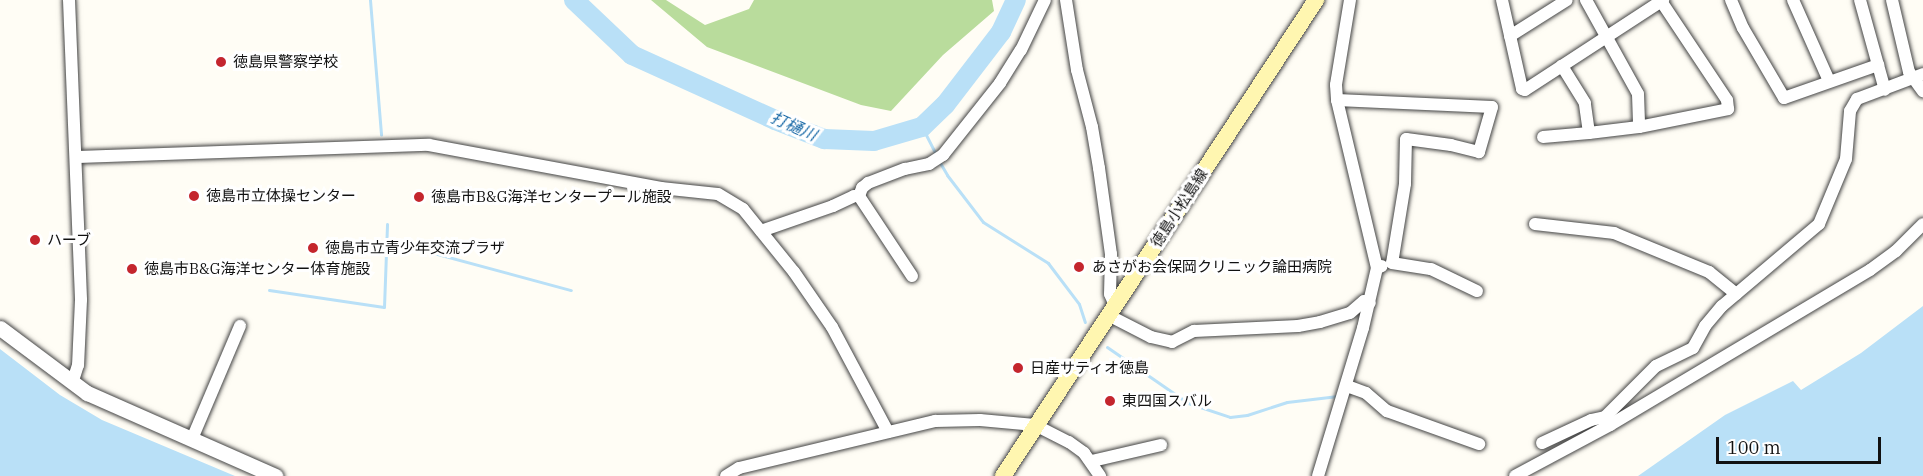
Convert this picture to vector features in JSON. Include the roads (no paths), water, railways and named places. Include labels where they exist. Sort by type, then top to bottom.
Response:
[{"type":"main road","name":"徳島小松島線","points":[[1003,476],[1316,0]]},
{"type":"street","points":[[69,0],[81,300],[78,365],[72,383]]},
{"type":"street","points":[[859,196],[862,188],[868,183],[905,169],[929,164],[943,155],[1000,83],[1021,50],[1045,0]]},
{"type":"street","points":[[1066,0],[1077,70],[1092,127],[1112,254],[1111,310],[1150,337],[1172,342],[1194,331],[1298,326],[1320,322],[1350,313],[1364,302],[1370,303]]},
{"type":"street","points":[[1318,476],[1347,386],[1370,303],[1377,268],[1337,100],[1336,85],[1350,0]]},
{"type":"street","points":[[1502,0],[1522,89],[1525,90],[1606,35],[1662,1],[1727,100],[1728,109],[1639,127],[1543,137]]},
{"type":"street","points":[[1510,36],[1567,0]]},
{"type":"street","points":[[1586,0],[1638,94],[1639,127]]},
{"type":"street","points":[[1731,0],[1743,28],[1784,98],[1878,65]]},
{"type":"street","points":[[1793,0],[1828,81]]},
{"type":"street","points":[[1860,0],[1885,90]]},
{"type":"street","points":[[1892,0],[1923,91]]},
{"type":"street","points":[[1562,66],[1585,103],[1589,133]]},
{"type":"street","points":[[1608,421],[1656,366],[1693,348],[1714,315],[1819,224],[1846,159],[1850,111],[1857,99],[1917,76]]},
{"type":"street","points":[[1337,100],[1492,108],[1479,152],[1451,144],[1406,139],[1404,191],[1392,263]]},
{"type":"street","points":[[76,157],[429,145],[660,188],[718,194],[743,209],[832,327],[888,432]]},
{"type":"street","points":[[761,231],[859,196]]},
{"type":"street","points":[[859,196],[912,276]]},
{"type":"street","points":[[1535,224],[1614,233],[1709,272],[1736,294]]},
{"type":"street","points":[[1515,476],[1869,270],[1896,251],[1923,224]]},
{"type":"street","points":[[1377,268],[1392,263],[1431,269],[1477,291]]},
{"type":"street","points":[[192,439],[240,326]]},
{"type":"street","points":[[0,328],[87,393],[275,476]]},
{"type":"street","points":[[1347,386],[1366,393],[1387,411],[1479,444]]},
{"type":"street","points":[[726,476],[740,468],[942,420],[1016,421],[1035,425],[1069,442],[1092,461],[1100,476]]},
{"type":"street","points":[[1542,443],[1591,420],[1608,421]]},
{"type":"street","points":[[1092,461],[1161,445]]},
{"type":"water","points":[[1923,306],[1923,476],[1638,476],[1725,415],[1793,381],[1801,390],[1861,353]]},
{"type":"water","points":[[0,349],[60,395],[102,420],[235,476],[0,476]]},
{"type":"waterway","points":[[370,0],[381,135]]},
{"type":"waterway","name":"打樋川","points":[[574,0],[632,55],[775,120],[824,139],[874,141],[922,127],[945,105],[1001,32],[1016,0]]},
{"type":"waterway","points":[[922,127],[936,155]]},
{"type":"waterway","points":[[939,161],[983,222],[1048,263],[1079,304],[1085,322]]},
{"type":"waterway","points":[[269,290],[384,307],[387,224]]},
{"type":"waterway","points":[[388,250],[405,248],[426,251],[571,290]]},
{"type":"waterway","points":[[1107,347],[1188,403],[1230,417],[1247,415],[1287,402],[1338,396]]},
{"type":"place","name":"徳島県警察学校","points":[[221,62]]},
{"type":"place","name":"徳島市立体操センター","points":[[194,196]]},
{"type":"place","name":"徳島市B&G海洋センタープール施設","points":[[419,197]]},
{"type":"place","name":"ハーブ","points":[[35,240]]},
{"type":"place","name":"徳島市立青少年交流プラザ","points":[[313,248]]},
{"type":"place","name":"あさがお会保岡クリニック論田病院","points":[[1079,267]]},
{"type":"place","name":"徳島市B&G海洋センター体育施設","points":[[132,269]]},
{"type":"place","name":"日産サティオ徳島","points":[[1018,368]]},
{"type":"place","name":"東四国スバル","points":[[1110,401]]}]
